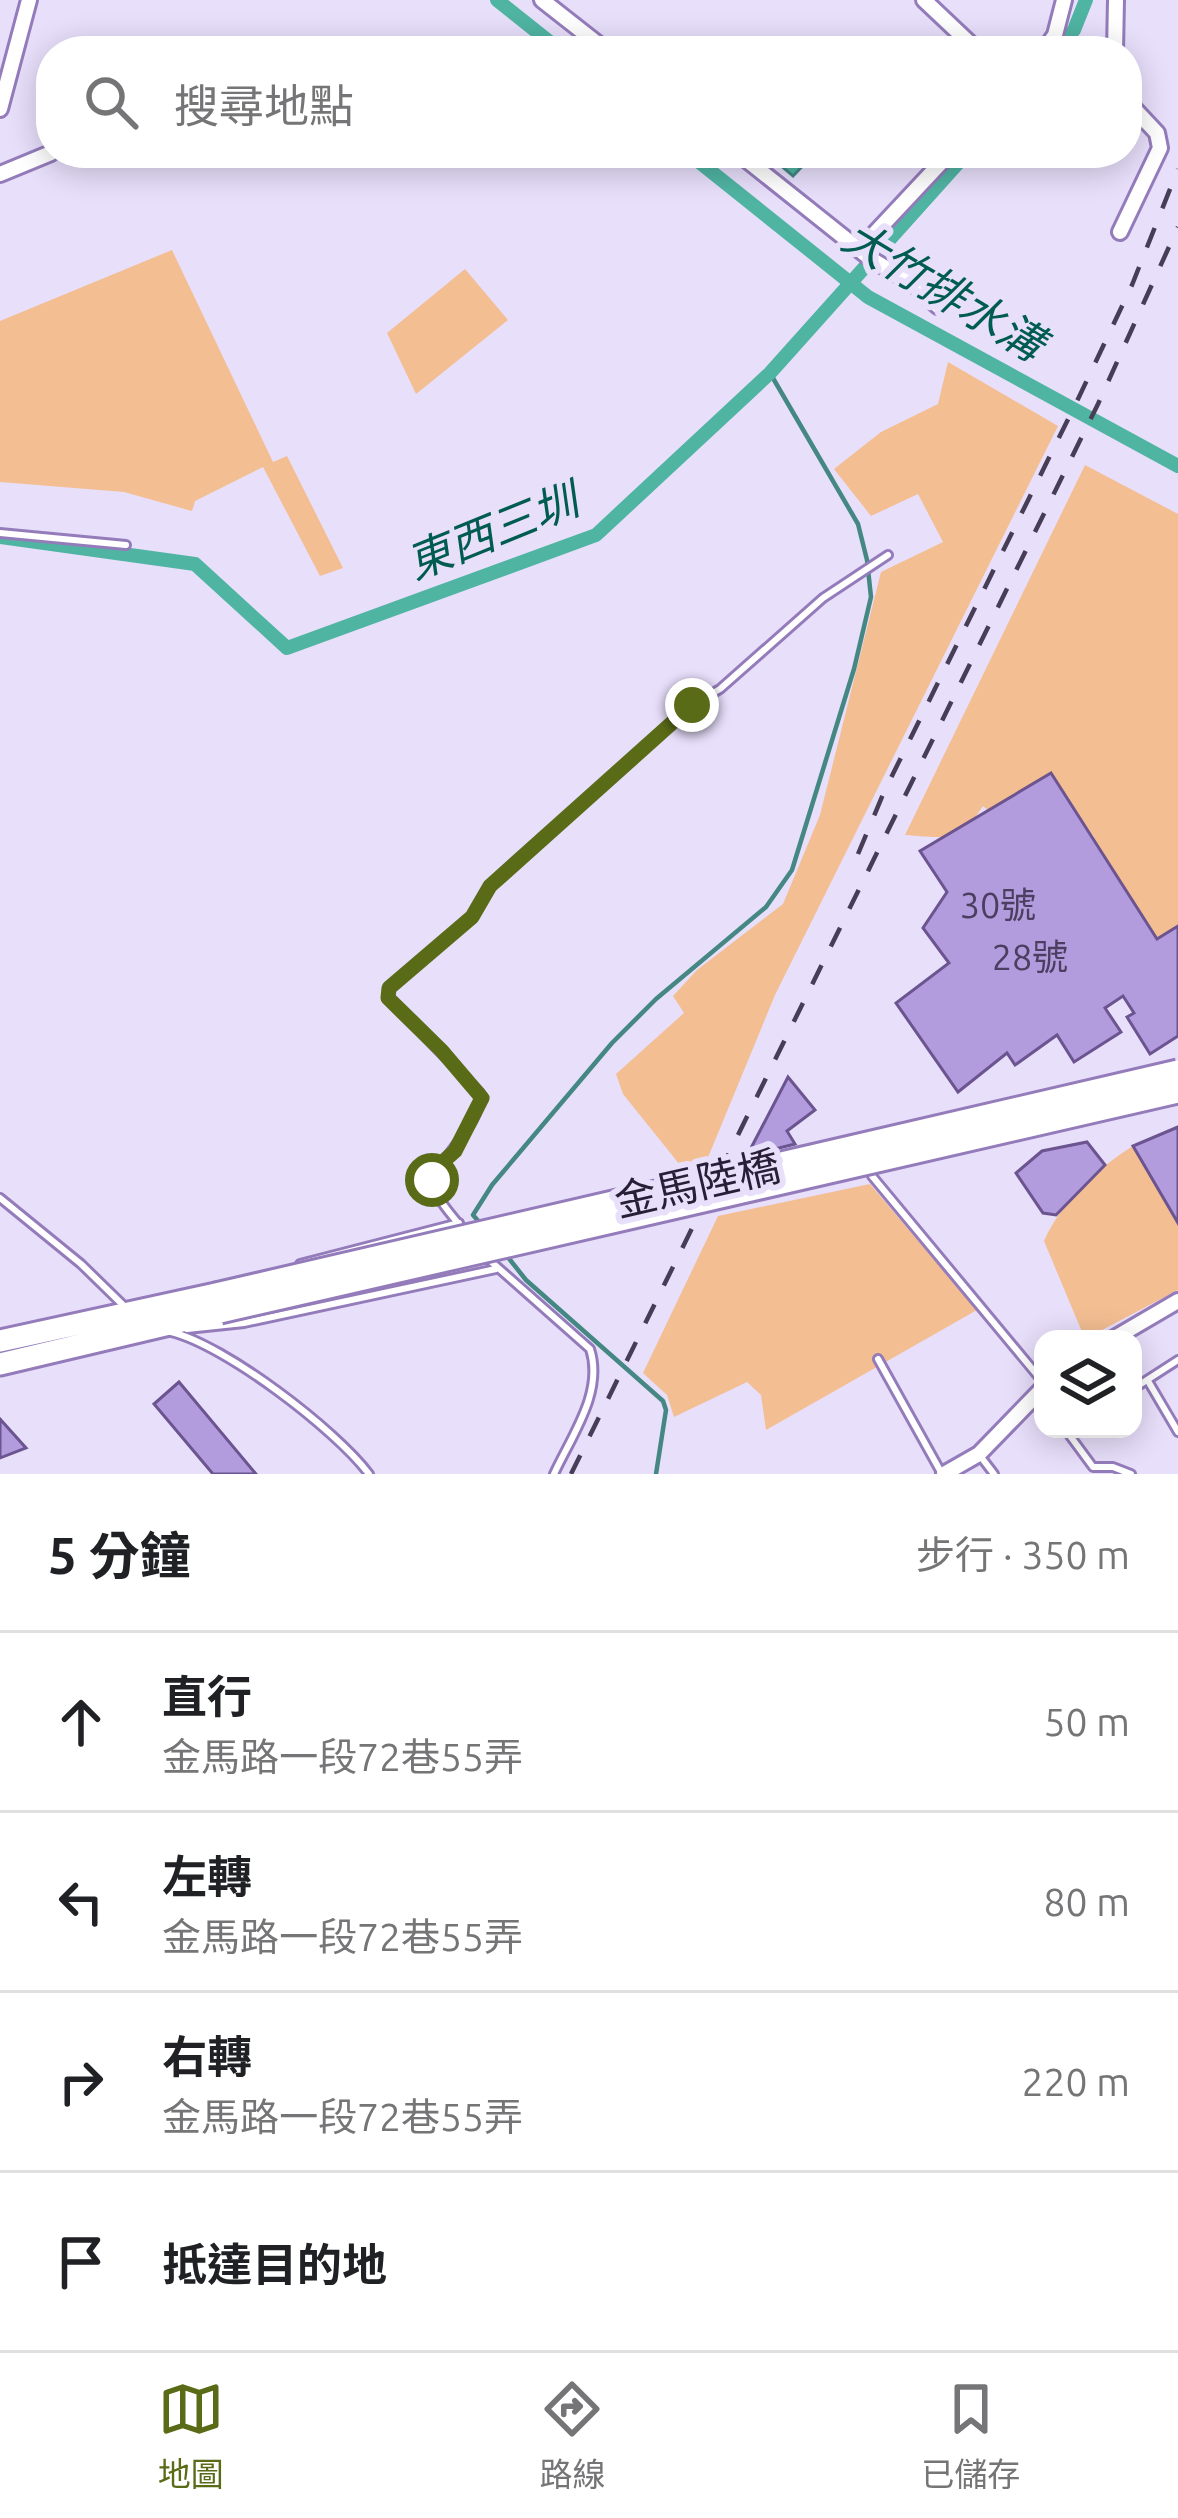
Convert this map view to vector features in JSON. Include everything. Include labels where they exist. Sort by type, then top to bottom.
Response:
[{"type":"main road","name":"金馬陸橋","points":[[218,1303],[1178,1071]]},
{"type":"main road","name":"金馬陸橋","points":[[218,1303],[1178,1092]]},
{"type":"main road","points":[[0,1341],[130,1312],[218,1303]]},
{"type":"main road","points":[[0,1364],[153,1328],[218,1303]]},
{"type":"street","points":[[0,109],[29,0]]},
{"type":"street","points":[[542,0],[588,36]]},
{"type":"street","points":[[924,0],[962,36]]},
{"type":"street","points":[[1054,36],[1064,0]]},
{"type":"street","points":[[1115,36],[1116,0]]},
{"type":"street","points":[[1120,232],[1160,148],[1157,133],[1142,117]]},
{"type":"street","points":[[0,174],[36,159]]},
{"type":"street","points":[[757,168],[938,306]]},
{"type":"street","points":[[860,248],[936,168]]},
{"type":"street","points":[[1128,1330],[1178,1301]]},
{"type":"street","points":[[943,1474],[979,1454],[1034,1399]]},
{"type":"lane","points":[[0,533],[126,545]]},
{"type":"lane","points":[[554,1474],[593,1390],[596,1369],[590,1349],[496,1269],[435,1191],[435,1169],[455,1151],[481,1104],[480,1093],[388,998],[389,988],[472,917],[490,886],[692,705],[720,689],[823,598],[888,555]]},
{"type":"lane","points":[[872,1177],[1034,1381]]},
{"type":"lane","points":[[0,1198],[81,1264],[130,1312],[153,1328],[194,1337],[225,1356],[347,1446],[369,1474]]},
{"type":"lane","points":[[130,1312],[459,1223]]},
{"type":"lane","points":[[153,1328],[244,1323],[496,1269]]},
{"type":"lane","points":[[878,1359],[943,1474]]},
{"type":"lane","points":[[1142,1384],[1178,1360]]},
{"type":"lane","points":[[1148,1381],[1178,1432]]},
{"type":"lane","points":[[1072,1438],[1093,1467],[1131,1474]]},
{"type":"lane","points":[[979,1454],[994,1474]]},
{"type":"shaded area","points":[[172,250],[273,462],[287,456],[343,568],[320,576],[263,467],[195,501],[192,511],[124,492],[0,482],[0,321]]},
{"type":"shaded area","points":[[465,269],[508,320],[416,394],[387,333]]},
{"type":"shaded area","points":[[948,362],[1058,426],[775,995],[702,1172],[684,1170],[623,1094],[616,1074],[684,1013],[673,996],[697,970],[783,904],[820,815],[881,572],[943,542],[918,494],[871,516],[834,469],[881,432],[938,404]]},
{"type":"shaded area","points":[[1085,465],[1178,514],[1178,924],[1150,945],[1088,852],[1094,837],[1060,790],[990,812],[983,806],[966,827],[950,836],[905,835]]},
{"type":"shaded area","points":[[1133,1146],[1178,1223],[1178,1290],[1102,1330],[1081,1330],[1044,1241],[1060,1213],[1106,1165]]},
{"type":"shaded area","points":[[870,1184],[977,1310],[766,1430],[761,1395],[747,1382],[674,1417],[667,1395],[643,1373],[718,1216]]},
{"type":"building","points":[[1051,773],[1157,939],[1178,926],[1178,1036],[1150,1054],[1127,1017],[1134,1013],[1123,996],[1105,1008],[1121,1032],[1074,1062],[1057,1035],[1015,1065],[1007,1053],[958,1092],[896,1003],[949,963],[923,928],[947,892],[920,851]]},
{"type":"building","points":[[788,1077],[815,1110],[787,1131],[795,1144],[755,1154],[751,1148]]},
{"type":"building","points":[[1178,1127],[1178,1223],[1133,1146]]},
{"type":"building","points":[[1087,1142],[1105,1165],[1056,1215],[1043,1213],[1016,1173],[1042,1151]]},
{"type":"building","points":[[179,1382],[256,1474],[213,1474],[154,1404]]},
{"type":"building","points":[[0,1419],[26,1448],[0,1458]]},
{"type":"waterway","name":"大竹排水溝","points":[[497,0],[542,36]]},
{"type":"waterway","name":"東西三圳","points":[[1069,36],[1086,0]]},
{"type":"waterway","name":"大竹排水溝","points":[[707,168],[868,297],[1178,466]]},
{"type":"waterway","name":"東西三圳","points":[[0,537],[195,564],[287,648],[596,535],[770,373],[954,168]]},
{"type":"waterway","points":[[481,1224],[473,1215],[492,1185],[612,1043],[656,999],[766,907],[792,870],[854,669],[871,597],[858,524],[770,373]]},
{"type":"waterway","points":[[507,1256],[526,1280],[663,1401],[666,1410],[656,1474]]},
{"type":"railway","points":[[858,854],[1132,285],[1178,169]]},
{"type":"railway","points":[[571,1474],[1098,404],[1178,227]]},
{"type":"route","points":[[432,1180],[435,1169],[455,1151],[482,1098],[388,998],[389,988],[472,917],[490,886],[692,705]]}]
